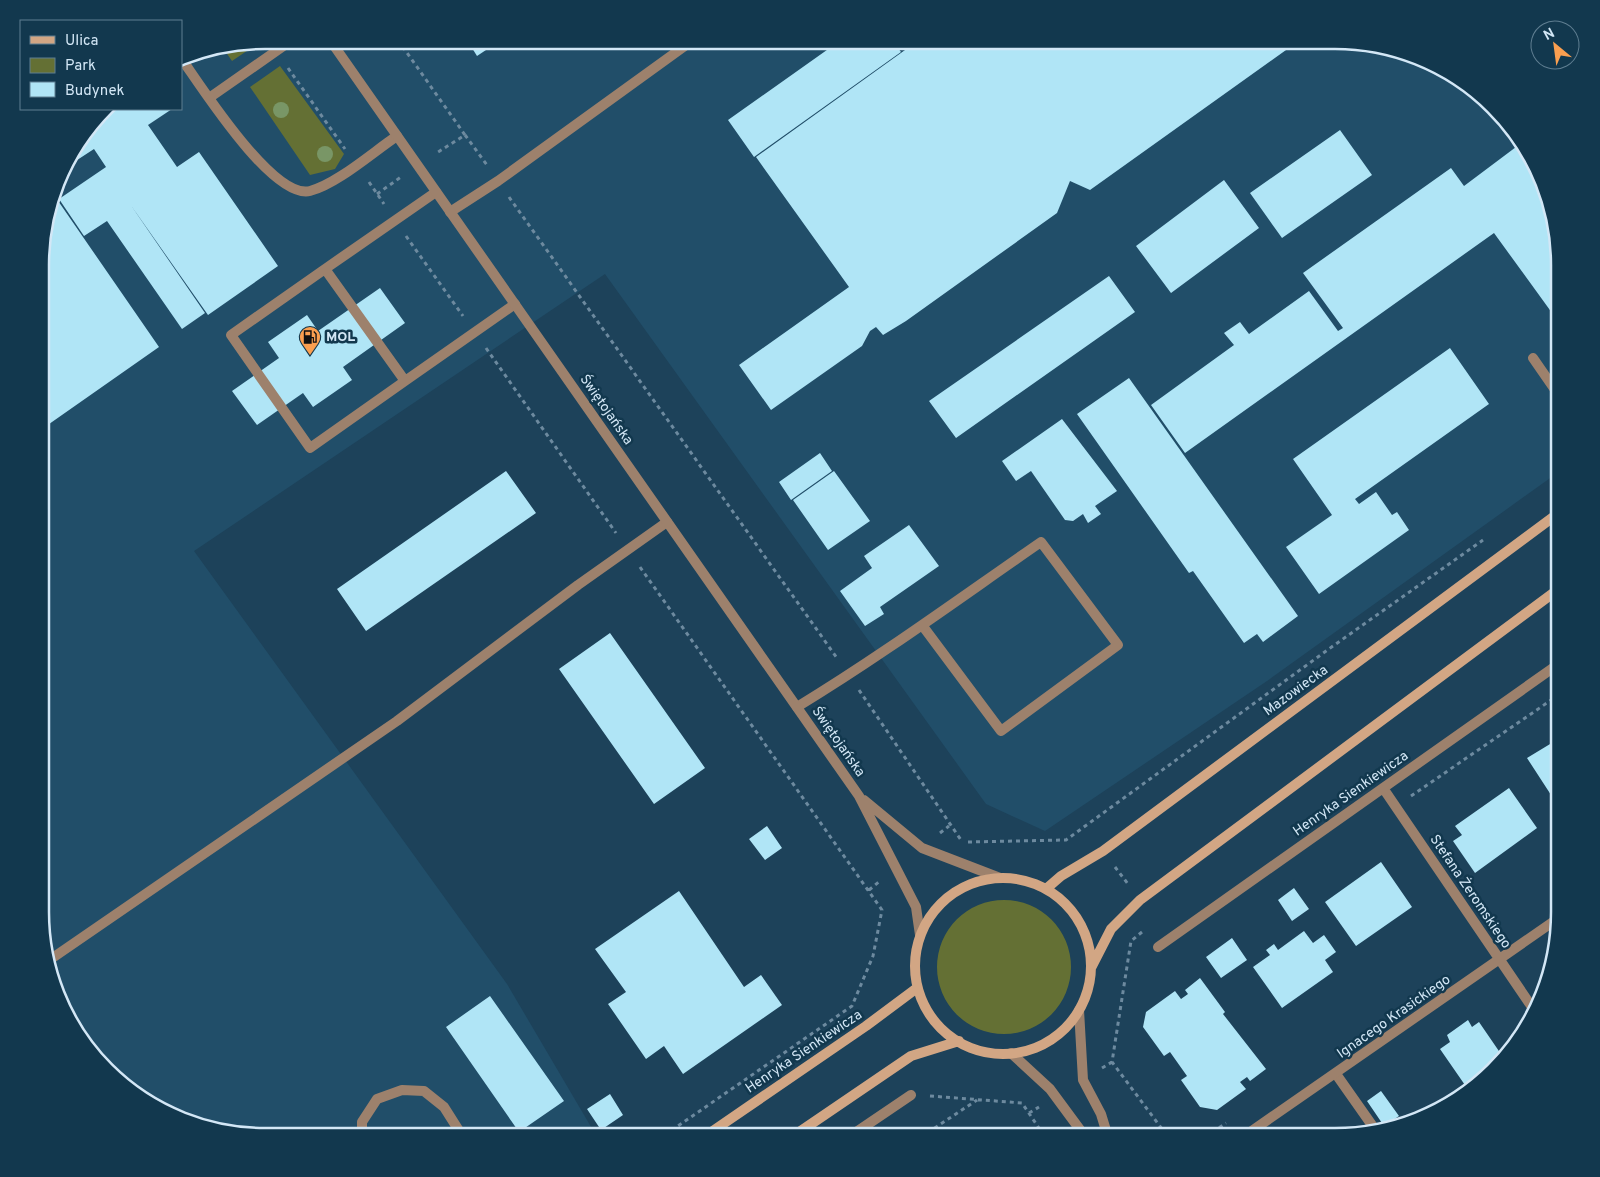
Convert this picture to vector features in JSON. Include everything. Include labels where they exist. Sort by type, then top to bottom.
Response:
[{"type":"main road","name":"Mazowiecka","points":[[1046,889],[1061,876],[1103,851],[1551,519]]},
{"type":"main road","points":[[1091,968],[1088,944],[1079,922],[1065,903],[1046,889],[1024,880],[1000,878],[975,882],[952,894],[933,912],[920,935],[915,961],[918,988],[928,1013],[947,1034],[959,1041],[991,1053],[1011,1053],[1032,1049],[1050,1040],[1066,1027],[1079,1010],[1087,990],[1091,968],[1111,929],[1140,900],[1551,595]]},
{"type":"main road","name":"Henryka Sienkiewicza","points":[[717,1128],[918,988]]},
{"type":"main road","points":[[805,1128],[911,1056],[959,1041]]},
{"type":"street","points":[[209,98],[279,49]]},
{"type":"street","name":"Świętojańska","points":[[336,49],[859,796],[916,907],[920,935]]},
{"type":"street","points":[[450,212],[498,181],[681,49]]},
{"type":"street","points":[[185,64],[232,130],[268,171],[285,186],[308,192],[329,184],[397,136]]},
{"type":"street","points":[[436,192],[231,335],[310,448],[515,304]]},
{"type":"street","points":[[324,269],[405,382]]},
{"type":"street","points":[[1533,358],[1551,384]]},
{"type":"street","points":[[54,957],[397,721],[578,585],[668,522]]},
{"type":"street","points":[[796,707],[849,675],[922,624],[1041,542],[1118,645],[1001,731],[922,624]]},
{"type":"street","name":"Henryka Sienkiewicza","points":[[1158,947],[1551,670]]},
{"type":"street","name":"Stefana Żeromskiego","points":[[1383,788],[1530,1005]]},
{"type":"street","name":"Świętojańska","points":[[859,796],[922,848],[1000,878]]},
{"type":"street","name":"Ignacego Krasickiego","points":[[1255,1128],[1551,923]]},
{"type":"street","points":[[1079,1010],[1083,1080],[1101,1114],[1105,1128]]},
{"type":"street","points":[[1011,1053],[1050,1089],[1079,1128]]},
{"type":"street","points":[[1336,1074],[1372,1125]]},
{"type":"street","points":[[362,1128],[362,1122],[376,1099],[402,1090],[424,1092],[444,1107],[457,1128]]},
{"type":"street","points":[[862,1128],[911,1094]]},
{"type":"path","points":[[404,49],[849,675],[962,842],[1066,840],[1333,646],[1487,538]]},
{"type":"path","points":[[276,51],[377,194],[465,135]]},
{"type":"path","points":[[1086,826],[1140,900]]},
{"type":"path","points":[[675,1128],[852,1006],[874,956],[882,910],[869,890]]},
{"type":"path","points":[[1145,930],[1131,941],[1112,1062],[1161,1128]]},
{"type":"path","points":[[911,1094],[1022,1103],[1039,1128]]},
{"type":"path","points":[[934,1128],[978,1099]]},
{"type":"shaded area","points":[[251,49],[1349,49],[1391,56],[1431,71],[1467,93],[1498,122],[1515,145],[1535,182],[1544,209],[1549,236],[1551,251],[1551,477],[1267,681],[1045,831],[986,804],[605,274],[194,551],[507,984],[592,1128],[251,1128],[209,1121],[169,1106],[145,1092],[122,1075],[93,1044],[65,995],[56,968],[49,926],[49,251],[56,209],[65,182],[93,133],[114,110],[182,110],[182,65],[209,56]]},
{"type":"green space","points":[[249,49],[232,61],[226,53]]},
{"type":"green space","points":[[280,66],[344,154],[335,169],[310,175],[250,87]]},
{"type":"green space","points":[[1004,900],[1030,905],[1041,911],[1051,920],[1060,930],[1066,941],[1071,967],[1066,993],[1060,1004],[1051,1014],[1041,1023],[1030,1029],[1004,1034],[978,1029],[967,1023],[957,1014],[948,1004],[942,993],[937,967],[942,941],[948,930],[957,920],[967,911],[978,905]]},
{"type":"building","points":[[473,49],[488,49],[477,56]]},
{"type":"building","points":[[828,49],[899,49],[901,52],[754,157],[728,120]]},
{"type":"building","points":[[906,49],[1287,49],[1090,190],[1070,181],[1057,213],[906,321],[883,335],[876,327],[870,331],[862,346],[771,410],[739,365],[849,287],[756,157]]},
{"type":"building","points":[[114,110],[170,110],[148,125],[177,167],[199,152],[278,266],[208,315],[130,204],[205,313],[182,329],[107,221],[84,236],[59,199],[106,167],[94,149],[76,161],[93,133]]},
{"type":"building","points":[[1340,130],[1372,175],[1282,238],[1250,193]]},
{"type":"building","points":[[1516,147],[1535,182],[1547,223],[1551,251],[1551,312],[1494,233],[1185,453],[1151,405],[1234,345],[1224,333],[1240,322],[1249,334],[1309,291],[1338,331],[1343,328],[1303,273],[1451,168],[1464,186]]},
{"type":"building","points":[[1224,180],[1259,228],[1171,293],[1136,246]]},
{"type":"building","points":[[58,201],[159,347],[49,424],[49,251]]},
{"type":"building","points":[[1109,276],[1135,312],[956,438],[929,401]]},
{"type":"building","points":[[380,288],[405,323],[343,367],[352,380],[313,407],[303,393],[257,425],[232,391],[279,358],[268,342],[307,315],[318,331]]},
{"type":"building","points":[[1450,348],[1489,404],[1355,499],[1359,504],[1376,492],[1392,515],[1397,512],[1409,530],[1319,594],[1286,547],[1332,515],[1293,459]]},
{"type":"building","points":[[1129,378],[1298,616],[1263,642],[1257,634],[1244,643],[1193,571],[1189,573],[1077,414]]},
{"type":"building","points":[[1062,419],[1117,491],[1095,506],[1101,514],[1088,523],[1083,514],[1073,521],[1065,520],[1031,471],[1016,481],[1002,461]]},
{"type":"building","points":[[820,453],[832,471],[791,500],[779,482]]},
{"type":"building","points":[[506,471],[536,513],[366,631],[337,589]]},
{"type":"building","points":[[834,471],[870,521],[828,550],[793,500]]},
{"type":"building","points":[[909,525],[939,566],[880,607],[884,614],[865,626],[840,591],[872,568],[864,556]]},
{"type":"building","points":[[610,633],[705,768],[654,804],[559,669]]},
{"type":"building","points":[[1551,743],[1551,795],[1527,758]]},
{"type":"building","points":[[1509,788],[1537,828],[1475,873],[1453,841],[1462,835],[1455,826]]},
{"type":"building","points":[[767,826],[782,848],[765,860],[749,839]]},
{"type":"building","points":[[1381,862],[1412,907],[1356,946],[1325,902]]},
{"type":"building","points":[[1294,888],[1309,909],[1292,921],[1278,900]]},
{"type":"building","points":[[679,891],[744,987],[761,975],[782,1005],[683,1074],[664,1046],[646,1059],[608,1004],[626,992],[595,949]]},
{"type":"building","points":[[1304,931],[1313,943],[1324,935],[1336,952],[1325,960],[1333,972],[1282,1008],[1253,967],[1270,955],[1266,950],[1274,944],[1278,950]]},
{"type":"building","points":[[1232,938],[1247,960],[1221,978],[1206,957]]},
{"type":"building","points":[[1200,978],[1225,1012],[1223,1014],[1266,1069],[1250,1081],[1247,1077],[1240,1082],[1246,1089],[1217,1110],[1200,1107],[1181,1080],[1187,1076],[1170,1052],[1164,1056],[1143,1027],[1146,1012],[1175,991],[1181,999],[1188,994],[1185,990]]},
{"type":"building","points":[[490,996],[564,1101],[525,1128],[516,1128],[446,1027]]},
{"type":"building","points":[[1468,1020],[1472,1027],[1479,1022],[1500,1053],[1465,1085],[1440,1049],[1450,1042],[1447,1035]]},
{"type":"building","points":[[1381,1091],[1399,1116],[1392,1121],[1382,1123],[1367,1101]]},
{"type":"building","points":[[610,1094],[623,1115],[604,1128],[600,1128],[587,1109]]},
{"type":"place","name":"MOL","points":[[310,356]]}]
